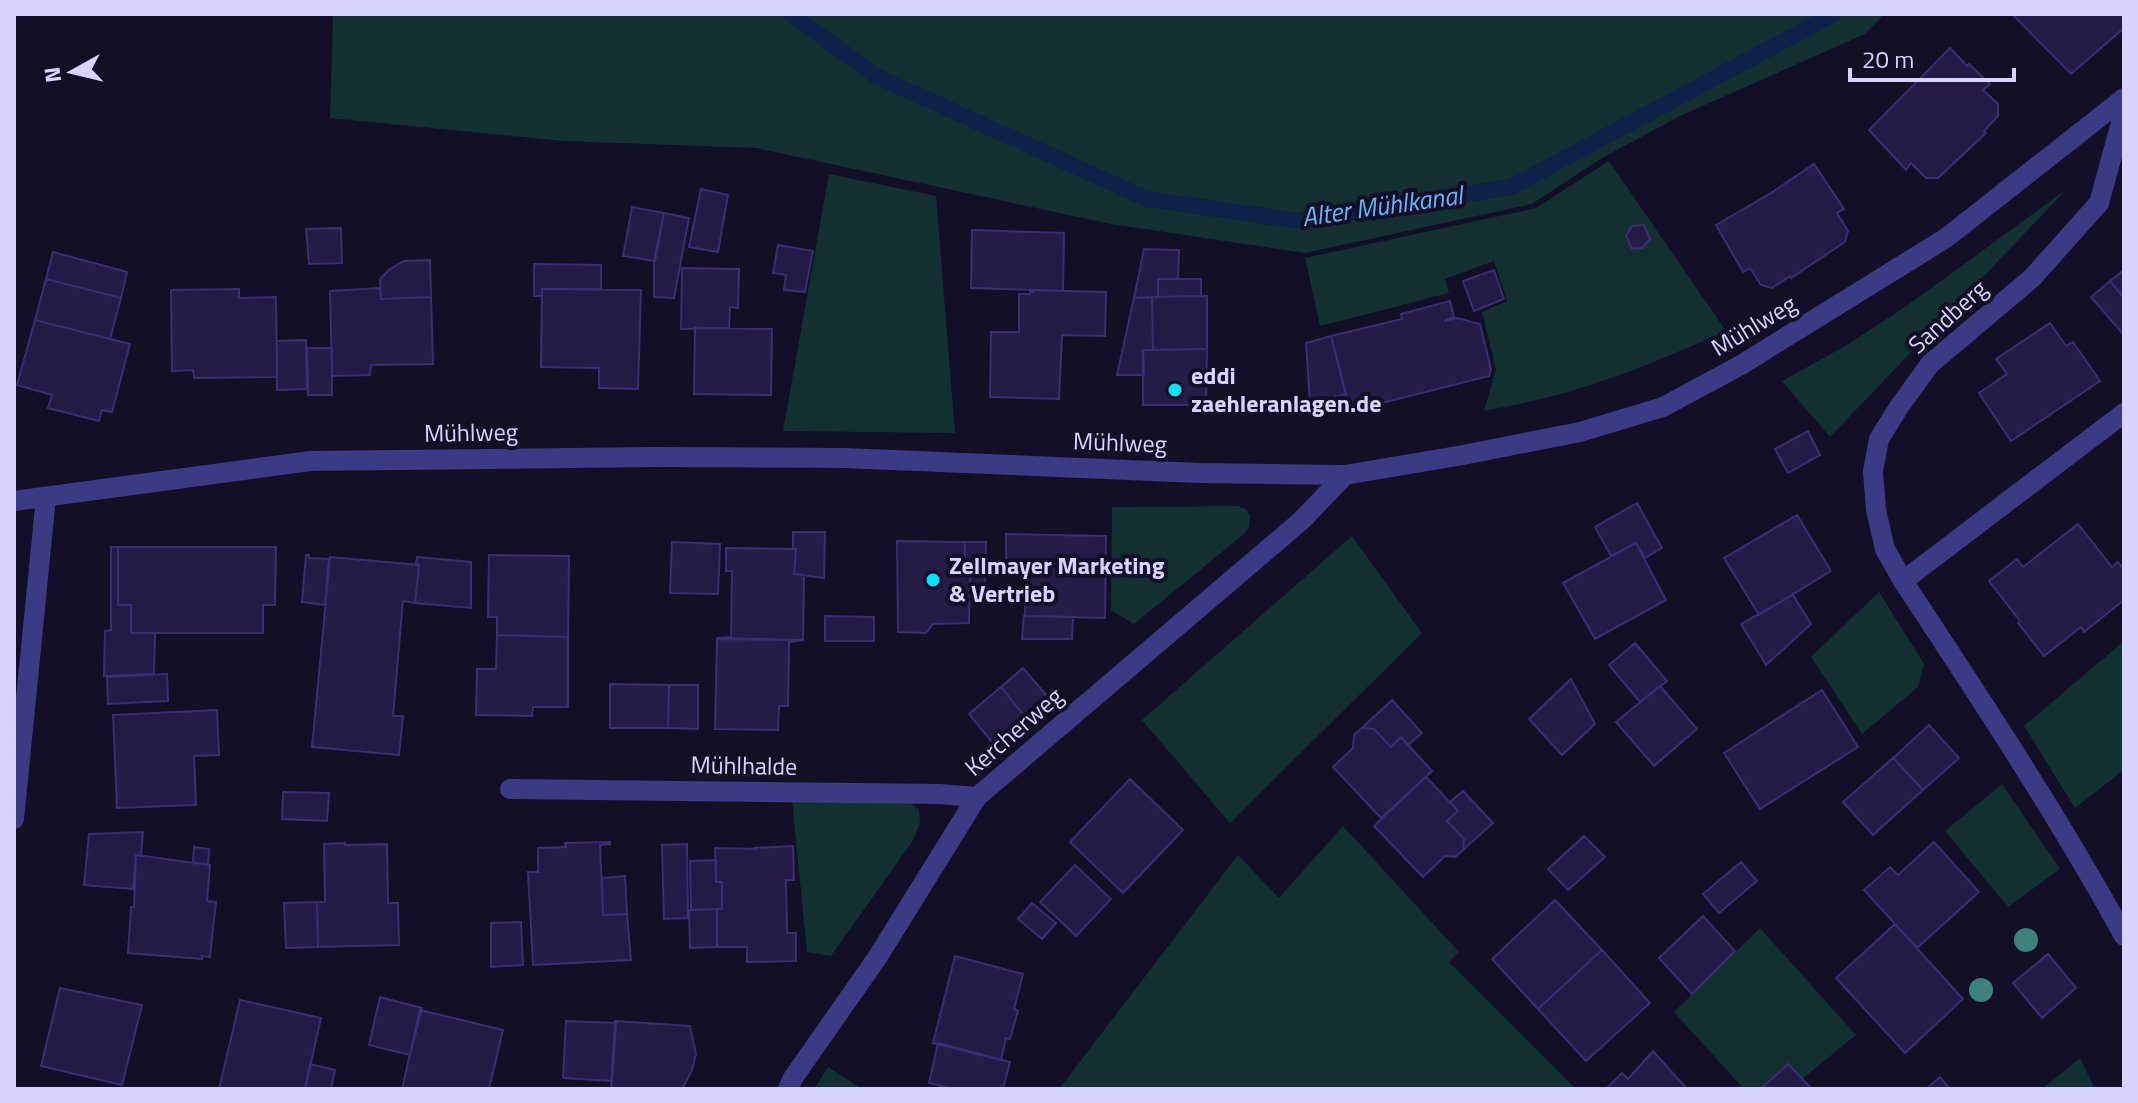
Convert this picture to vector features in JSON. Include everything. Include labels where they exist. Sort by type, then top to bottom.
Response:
[{"type":"street","name":"Mühlweg","points":[[14,501],[310,461],[845,458],[1199,473],[1345,475],[1463,455],[1580,432],[1663,407],[1741,365],[1946,238],[2124,98]]},
{"type":"street","name":"Sandberg","points":[[2124,112],[2099,203],[2032,278],[1930,364],[1879,439],[1873,471],[1876,510],[1885,549],[2013,748],[2124,936]]},
{"type":"street","points":[[1903,581],[2124,413]]},
{"type":"street","name":"Kercherweg","points":[[788,1089],[877,958],[977,797],[1302,520],[1345,475]]},
{"type":"street","points":[[14,819],[46,497]]},
{"type":"street","name":"Mühlhalde","points":[[510,789],[977,797]]},
{"type":"green space","points":[[333,14],[1884,14],[1865,34],[1680,116],[1602,158],[1532,204],[1305,253],[1111,224],[756,148],[563,141],[330,118]]},
{"type":"green space","points":[[1609,161],[1726,331],[1591,385],[1484,411],[1496,370],[1482,312],[1507,301],[1494,261],[1445,279],[1449,293],[1320,326],[1305,258],[1536,208]]},
{"type":"green space","points":[[829,174],[936,196],[955,433],[783,431]]},
{"type":"green space","points":[[2067,189],[1830,437],[1782,381],[1847,345],[1908,305]]},
{"type":"green space","points":[[1237,506],[1246,509],[1250,516],[1249,527],[1244,534],[1134,624],[1111,610],[1112,507]]},
{"type":"green space","points":[[1352,536],[1422,633],[1230,823],[1142,720]]},
{"type":"green space","points":[[1879,592],[1924,664],[1918,687],[1862,734],[1811,657]]},
{"type":"green space","points":[[2124,641],[2124,770],[2075,808],[2024,726]]},
{"type":"green space","points":[[2002,784],[2060,869],[2008,907],[1945,831]]},
{"type":"green space","points":[[792,801],[907,801],[919,809],[920,823],[912,842],[831,956],[807,952]]},
{"type":"green space","points":[[1343,826],[1459,952],[1449,962],[1576,1089],[1059,1089],[1238,855],[1279,898]]},
{"type":"green space","points":[[1760,928],[1856,1035],[1802,1079],[1788,1064],[1761,1089],[1744,1089],[1674,1012]]},
{"type":"green space","points":[[2080,1058],[2095,1089],[2042,1089]]},
{"type":"green space","points":[[828,1067],[862,1089],[814,1089]]},
{"type":"building","points":[[2124,14],[2124,28],[2071,74],[2014,16]]},
{"type":"building","points":[[1950,48],[1990,84],[1983,90],[1998,104],[1998,116],[1984,131],[1986,133],[1938,178],[1926,178],[1911,163],[1906,170],[1869,130]]},
{"type":"building","points":[[1814,164],[1844,209],[1837,213],[1848,231],[1845,242],[1772,288],[1761,285],[1750,268],[1743,272],[1716,225]]},
{"type":"building","points":[[701,189],[728,195],[718,252],[689,247]]},
{"type":"building","points":[[632,207],[664,213],[655,261],[623,256]]},
{"type":"building","points":[[664,213],[689,218],[674,298],[654,297],[654,261]]},
{"type":"building","points":[[1644,225],[1650,239],[1642,248],[1632,249],[1626,236],[1632,226]]},
{"type":"building","points":[[341,228],[342,263],[309,264],[306,229]]},
{"type":"building","points":[[972,230],[1064,233],[1063,291],[971,288]]},
{"type":"building","points":[[778,245],[813,251],[805,292],[784,290],[786,275],[773,273]]},
{"type":"building","points":[[1144,249],[1179,250],[1178,279],[1158,279],[1158,297],[1134,298]]},
{"type":"building","points":[[53,252],[127,272],[121,298],[46,279]]},
{"type":"building","points":[[430,260],[431,297],[381,299],[380,279],[390,269],[404,261]]},
{"type":"building","points":[[534,264],[601,265],[601,289],[542,289],[542,296],[534,296]]},
{"type":"building","points":[[682,268],[739,269],[738,308],[730,307],[729,328],[681,329]]},
{"type":"building","points":[[1494,270],[1504,299],[1474,311],[1463,281]]},
{"type":"building","points":[[2124,270],[2124,298],[2110,281]]},
{"type":"building","points":[[46,279],[121,298],[110,339],[35,320]]},
{"type":"building","points":[[1158,279],[1201,279],[1201,296],[1158,297]]},
{"type":"building","points":[[2110,281],[2124,298],[2123,334],[2091,297]]},
{"type":"building","points":[[380,288],[381,299],[431,297],[433,364],[371,365],[370,375],[332,376],[330,291]]},
{"type":"building","points":[[239,289],[239,298],[276,297],[277,377],[194,378],[193,370],[172,371],[171,290]]},
{"type":"building","points":[[542,289],[641,290],[638,389],[599,388],[599,368],[541,367]]},
{"type":"building","points":[[1033,290],[1106,292],[1105,336],[1062,335],[1059,399],[990,397],[991,332],[1019,332],[1019,294],[1030,294]]},
{"type":"building","points":[[1207,296],[1207,349],[1153,350],[1152,297]]},
{"type":"building","points":[[1152,297],[1153,350],[1143,350],[1144,375],[1117,375],[1134,298]]},
{"type":"building","points":[[1450,301],[1454,317],[1444,321],[1457,318],[1480,324],[1491,369],[1489,376],[1350,411],[1331,336],[1402,319],[1401,314]]},
{"type":"building","points":[[35,320],[130,344],[112,412],[102,410],[99,421],[48,408],[52,395],[17,385]]},
{"type":"building","points":[[2050,323],[2066,346],[2073,342],[2100,381],[2011,441],[1979,393],[2007,374],[1996,359]]},
{"type":"building","points":[[695,328],[772,329],[771,395],[694,394]]},
{"type":"building","points":[[1331,336],[1346,394],[1310,403],[1306,343]]},
{"type":"building","points":[[306,340],[307,389],[277,390],[277,341]]},
{"type":"building","points":[[307,348],[332,348],[332,395],[308,395]]},
{"type":"building","name":"eddi zaehleranlagen.de","points":[[1207,349],[1206,405],[1143,405],[1143,350]]},
{"type":"building","points":[[1808,431],[1820,455],[1788,473],[1775,449]]},
{"type":"building","points":[[1637,503],[1662,548],[1645,558],[1636,543],[1611,556],[1595,527]]},
{"type":"building","points":[[1797,515],[1831,571],[1759,615],[1724,558]]},
{"type":"building","points":[[2078,524],[2112,567],[2118,562],[2124,570],[2124,600],[2084,632],[2081,627],[2044,656],[1989,581],[2017,559],[2023,567]]},
{"type":"building","points":[[793,532],[825,532],[824,578],[794,574],[796,549],[793,549]]},
{"type":"building","points":[[1006,534],[1106,536],[1105,618],[1025,616],[1026,568],[1006,568]]},
{"type":"building","name":"Zellmayer Marketing & Vertrieb","points":[[897,541],[965,542],[964,568],[970,567],[969,623],[933,624],[926,633],[898,632]]},
{"type":"building","points":[[672,542],[720,544],[718,594],[670,593]]},
{"type":"building","points":[[965,542],[986,542],[985,593],[970,592],[970,567],[964,568]]},
{"type":"building","points":[[1636,543],[1666,600],[1595,639],[1563,583]]},
{"type":"building","points":[[111,547],[118,547],[118,605],[131,605],[131,633],[155,633],[154,674],[104,676],[105,631],[111,630]]},
{"type":"building","points":[[118,547],[276,547],[275,605],[263,605],[263,633],[131,633],[131,605],[118,605]]},
{"type":"building","points":[[726,548],[796,549],[794,574],[804,575],[803,640],[717,638],[731,637],[732,571],[726,571]]},
{"type":"building","points":[[306,555],[309,558],[329,559],[325,605],[302,602]]},
{"type":"building","points":[[489,555],[569,556],[568,637],[497,635],[497,617],[488,617]]},
{"type":"building","points":[[330,557],[419,565],[415,603],[403,601],[393,716],[403,716],[399,755],[312,747]]},
{"type":"building","points":[[417,557],[471,562],[471,608],[415,603]]},
{"type":"building","points":[[1793,595],[1811,624],[1766,665],[1741,624]]},
{"type":"building","points":[[825,616],[874,617],[874,641],[825,641]]},
{"type":"building","points":[[1024,616],[1073,617],[1072,639],[1022,639]]},
{"type":"building","points":[[497,635],[568,637],[568,707],[533,707],[532,716],[476,715],[477,669],[496,669]]},
{"type":"building","points":[[717,639],[804,640],[789,642],[788,706],[779,706],[778,730],[715,729]]},
{"type":"building","points":[[1635,643],[1667,681],[1640,702],[1609,665]]},
{"type":"building","points":[[1023,668],[1053,703],[1030,723],[1001,687]]},
{"type":"building","points":[[167,674],[168,701],[108,704],[107,677]]},
{"type":"building","points":[[1571,679],[1595,724],[1562,755],[1529,719]]},
{"type":"building","points":[[610,684],[669,685],[668,728],[610,728]]},
{"type":"building","points":[[669,685],[698,685],[698,729],[668,728]]},
{"type":"building","points":[[1660,686],[1697,729],[1654,766],[1616,722]]},
{"type":"building","points":[[1001,687],[1030,723],[1000,752],[969,714]]},
{"type":"building","points":[[1822,690],[1858,747],[1760,809],[1724,753]]},
{"type":"building","points":[[1392,700],[1422,733],[1408,745],[1401,737],[1391,747],[1374,729],[1362,728]]},
{"type":"building","points":[[217,710],[219,755],[194,756],[196,805],[117,808],[113,715]]},
{"type":"building","points":[[1929,725],[1959,758],[1923,790],[1893,758]]},
{"type":"building","points":[[1362,728],[1374,729],[1391,747],[1401,737],[1432,771],[1381,818],[1333,767],[1353,748],[1354,735]]},
{"type":"building","points":[[1893,758],[1923,790],[1873,835],[1843,802]]},
{"type":"building","points":[[1432,771],[1426,777],[1458,811],[1447,821],[1464,839],[1463,850],[1455,857],[1445,856],[1423,877],[1374,826]]},
{"type":"building","points":[[1130,779],[1183,830],[1123,893],[1070,842]]},
{"type":"building","points":[[1463,791],[1493,823],[1463,850],[1464,839],[1447,821],[1458,811],[1450,802]]},
{"type":"building","points":[[283,792],[329,793],[327,821],[282,819]]},
{"type":"building","points":[[143,832],[141,856],[136,855],[133,889],[84,885],[89,834]]},
{"type":"building","points":[[1584,836],[1605,857],[1568,890],[1548,869]]},
{"type":"building","points":[[610,842],[600,845],[603,915],[627,914],[631,960],[533,965],[528,872],[538,872],[538,848],[566,847],[565,843]]},
{"type":"building","points":[[1934,842],[1979,892],[1917,948],[1864,890],[1890,867],[1898,875]]},
{"type":"building","points":[[324,844],[387,844],[388,903],[398,903],[399,945],[318,947],[317,902],[325,902]]},
{"type":"building","points":[[687,844],[688,918],[664,919],[662,845]]},
{"type":"building","points":[[793,846],[794,880],[786,880],[787,933],[796,933],[796,961],[747,962],[747,947],[717,947],[717,909],[722,909],[722,882],[716,882],[715,848]]},
{"type":"building","points":[[194,847],[209,849],[208,864],[193,863]]},
{"type":"building","points":[[136,855],[210,865],[207,901],[216,902],[210,957],[128,953]]},
{"type":"building","points":[[716,860],[716,882],[722,882],[722,909],[691,910],[690,861]]},
{"type":"building","points":[[1741,862],[1757,881],[1719,913],[1703,894]]},
{"type":"building","points":[[1075,865],[1111,899],[1076,936],[1040,902]]},
{"type":"building","points":[[625,876],[627,914],[603,915],[602,878]]},
{"type":"building","points":[[1555,900],[1602,950],[1538,1009],[1492,959]]},
{"type":"building","points":[[317,902],[318,947],[286,948],[284,903]]},
{"type":"building","points":[[1032,903],[1056,923],[1042,939],[1018,919]]},
{"type":"building","points":[[717,909],[717,947],[690,948],[689,910]]},
{"type":"building","points":[[1703,916],[1735,951],[1692,994],[1659,958]]},
{"type":"building","points":[[521,922],[523,965],[491,967],[491,923]]},
{"type":"building","points":[[1895,924],[1963,999],[1905,1053],[1836,978]]},
{"type":"building","points":[[1602,950],[1650,1003],[1586,1061],[1538,1009]]},
{"type":"building","points":[[2048,954],[2076,988],[2042,1018],[2013,983]]},
{"type":"building","points":[[955,956],[1023,974],[1014,1009],[1018,1011],[1010,1039],[1006,1038],[1001,1060],[933,1043]]},
{"type":"building","points":[[60,988],[142,1005],[122,1085],[41,1066]]},
{"type":"building","points":[[380,997],[422,1008],[410,1055],[369,1045]]},
{"type":"building","points":[[240,1000],[321,1018],[305,1089],[219,1089]]},
{"type":"building","points":[[420,1010],[503,1030],[489,1089],[402,1089]]},
{"type":"building","points":[[566,1021],[616,1023],[612,1081],[563,1078]]},
{"type":"building","points":[[615,1021],[690,1026],[696,1054],[682,1089],[611,1089]]},
{"type":"building","points":[[938,1043],[1010,1062],[1003,1089],[953,1089],[929,1083]]},
{"type":"building","points":[[1653,1051],[1687,1089],[1606,1089],[1622,1073],[1628,1079]]},
{"type":"building","points":[[310,1064],[335,1070],[331,1089],[305,1089]]},
{"type":"building","points":[[1788,1064],[1812,1089],[1761,1089]]},
{"type":"building","points":[[1940,1077],[1950,1089],[1926,1089]]},
{"type":"waterway","name":"Alter Mühlkanal","points":[[791,14],[876,76],[1147,199],[1299,221],[1511,187],[1834,14]]},
{"type":"place","name":"eddi zaehleranlagen.de","points":[[1175,390]]},
{"type":"place","name":"Zellmayer Marketing & Vertrieb","points":[[933,580]]}]
